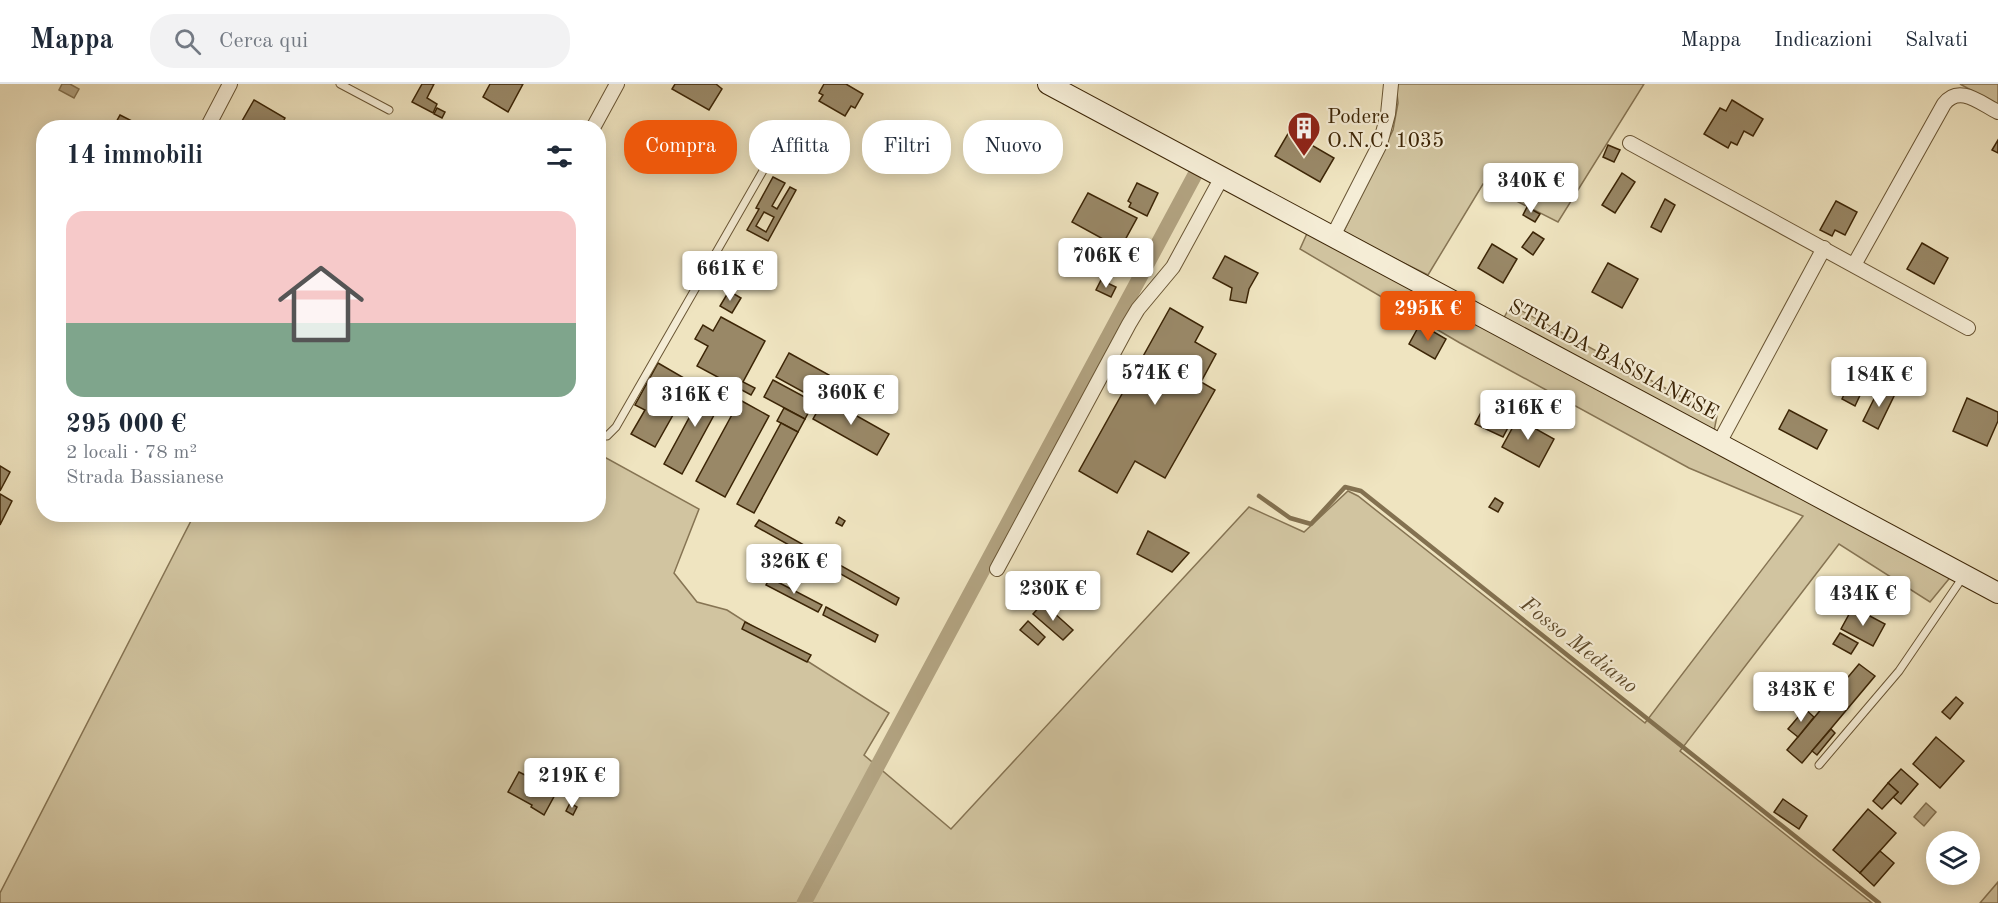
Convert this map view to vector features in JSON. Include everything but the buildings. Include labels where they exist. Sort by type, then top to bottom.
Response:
[{"type":"street","points":[[211,120],[230,84]]},
{"type":"street","points":[[597,120],[617,84]]},
{"type":"street","name":"STRADA BASSIANESE","points":[[1048,84],[1998,593]]},
{"type":"street","points":[[1333,236],[1380,144],[1388,114],[1391,84]]},
{"type":"street","points":[[1854,265],[1938,114],[1950,97],[1954,94],[1963,95],[1998,112]]},
{"type":"street","points":[[1630,143],[1968,328]]},
{"type":"street","points":[[998,569],[1129,324],[1138,309],[1170,272],[1222,177]]},
{"type":"street","points":[[1719,443],[1824,248]]},
{"type":"lane","points":[[340,84],[389,110]]},
{"type":"lane","points":[[606,436],[616,427],[761,174]]},
{"type":"lane","points":[[1819,765],[1899,671],[1964,575]]},
{"type":"shaded area","points":[[62,84],[70,84],[79,89],[74,98],[59,90]]},
{"type":"shaded area","points":[[1396,84],[1644,84],[1558,222],[1483,184],[1428,275],[1343,233],[1393,130],[1398,103]]},
{"type":"shaded area","points":[[1960,84],[1998,84],[1998,104],[1993,102]]},
{"type":"shaded area","points":[[1309,229],[1497,330],[1511,305],[1717,416],[1711,446],[1953,574],[1930,602],[1839,544],[1680,751],[1872,903],[0,903],[0,893],[190,522],[606,522],[606,458],[699,509],[674,573],[697,602],[727,610],[889,713],[864,755],[951,829],[1249,507],[1304,532],[1348,491],[1358,496],[1645,723],[1803,516],[1689,468],[1460,343],[1300,249]]},
{"type":"shaded area","points":[[1926,803],[1936,812],[1924,826],[1914,817]]},
{"type":"shaded area","points":[[1998,882],[1998,903],[1980,903]]},
{"type":"waterway","points":[[804,903],[1197,171]]},
{"type":"waterway","name":"Fosso Mediano","points":[[1259,496],[1290,518],[1311,524],[1345,487],[1361,491],[1879,903]]},
{"type":"place","name":"Podere O.N.C. 1035","points":[[1304,157]]}]
